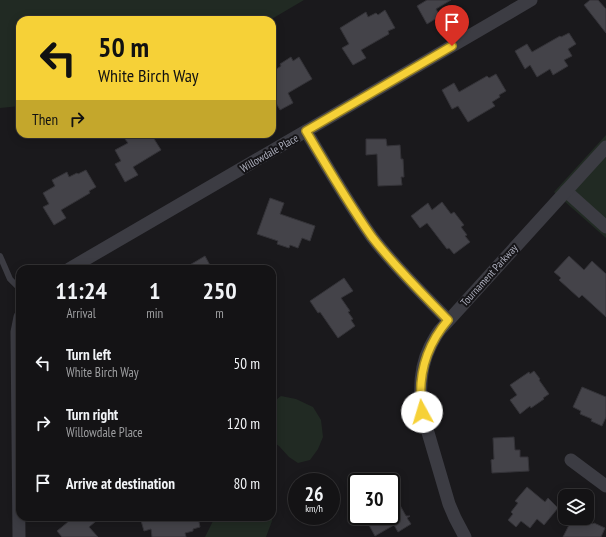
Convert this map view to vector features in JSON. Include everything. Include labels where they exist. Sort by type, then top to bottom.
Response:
[{"type":"street","name":"Willowdale Place","points":[[76,265],[531,0]]},
{"type":"street","points":[[306,131],[351,206],[373,238],[399,269],[448,320]]},
{"type":"street","name":"Tournament Parkway","points":[[464,537],[449,504],[422,412],[420,382],[424,363],[430,347],[448,320],[606,147]]},
{"type":"street","points":[[566,191],[606,227]]},
{"type":"street","points":[[571,460],[606,486]]},
{"type":"street","points":[[19,521],[19,537]]},
{"type":"lane","points":[[0,256],[10,279],[16,285]]},
{"type":"shaded area","points":[[0,0],[304,0],[276,16],[16,16],[16,106],[0,108]]},
{"type":"shaded area","points":[[606,135],[606,238],[554,192]]},
{"type":"shaded area","points":[[281,396],[296,399],[313,407],[321,420],[323,437],[318,449],[310,460],[298,463],[289,457],[276,444],[276,400]]},
{"type":"shaded area","points":[[213,521],[272,521],[266,537],[205,537]]},
{"type":"building","points":[[427,0],[451,0],[436,9],[440,16],[427,24],[417,6]]},
{"type":"building","points":[[590,0],[598,0],[606,9],[606,33],[584,5]]},
{"type":"building","points":[[385,10],[395,28],[388,31],[389,34],[361,50],[366,58],[353,65],[342,48],[349,44],[340,28],[366,12],[368,17],[376,13],[378,15]]},
{"type":"building","points":[[569,33],[576,44],[568,49],[572,56],[564,60],[568,66],[553,75],[550,69],[537,77],[530,65],[525,69],[515,51],[527,44],[532,52],[560,36],[561,37]]},
{"type":"building","points":[[291,57],[293,61],[299,57],[312,79],[288,93],[293,103],[280,110],[276,103],[276,69],[281,66],[280,64]]},
{"type":"building","points":[[496,74],[506,91],[492,102],[495,106],[468,122],[458,106],[452,109],[442,90],[454,83],[459,92],[487,76],[489,78]]},
{"type":"building","points":[[154,138],[161,150],[133,167],[138,175],[125,182],[115,164],[121,161],[115,150],[128,143],[125,139]]},
{"type":"building","points":[[366,139],[386,139],[387,146],[400,145],[401,159],[403,159],[404,177],[401,177],[402,185],[378,186],[377,154],[366,155]]},
{"type":"building","points":[[86,170],[96,187],[89,191],[90,193],[61,210],[66,218],[54,225],[43,207],[49,204],[43,193],[55,186],[52,180],[67,172],[69,177]]},
{"type":"building","points":[[270,198],[284,203],[280,214],[315,226],[310,241],[302,238],[298,248],[290,245],[289,248],[277,244],[278,241],[257,234]]},
{"type":"building","points":[[442,202],[451,214],[454,212],[464,225],[461,227],[467,235],[465,236],[470,242],[454,254],[449,248],[447,249],[427,223],[420,228],[411,216],[428,203],[432,210]]},
{"type":"building","points":[[205,256],[210,265],[190,265]]},
{"type":"building","points":[[569,256],[584,270],[592,261],[606,274],[606,317],[582,295],[579,298],[559,280],[561,278],[554,272]]},
{"type":"building","points":[[344,278],[353,291],[341,298],[350,311],[348,312],[353,319],[351,320],[355,326],[338,338],[320,312],[318,313],[310,301]]},
{"type":"building","points":[[534,371],[549,394],[531,408],[530,406],[520,414],[510,400],[517,395],[510,385],[529,372],[530,374]]},
{"type":"building","points":[[582,387],[606,397],[606,417],[602,426],[591,421],[592,419],[580,414],[581,411],[573,407]]},
{"type":"building","points":[[514,437],[515,450],[520,450],[520,457],[528,457],[529,471],[492,473],[491,460],[494,459],[493,438]]},
{"type":"building","points":[[527,487],[545,502],[548,498],[558,508],[544,525],[537,519],[530,528],[521,521],[516,527],[508,520],[513,514],[511,512],[518,503],[515,501]]},
{"type":"building","points":[[400,505],[406,516],[410,516],[407,518],[411,524],[398,532],[394,525],[400,525]]},
{"type":"building","points":[[69,521],[96,521],[89,527],[98,537],[62,537],[57,531]]},
{"type":"building","points":[[141,521],[199,521],[200,527],[185,533],[186,537],[152,537],[151,529],[144,531]]},
{"type":"building","points":[[594,523],[605,528],[601,537],[563,537],[569,525],[594,525]]},
{"type":"building","points":[[369,525],[394,525],[375,536]]},
{"type":"route","points":[[422,412],[420,382],[424,363],[430,347],[448,320],[399,269],[373,238],[351,206],[306,131],[452,46]]}]
